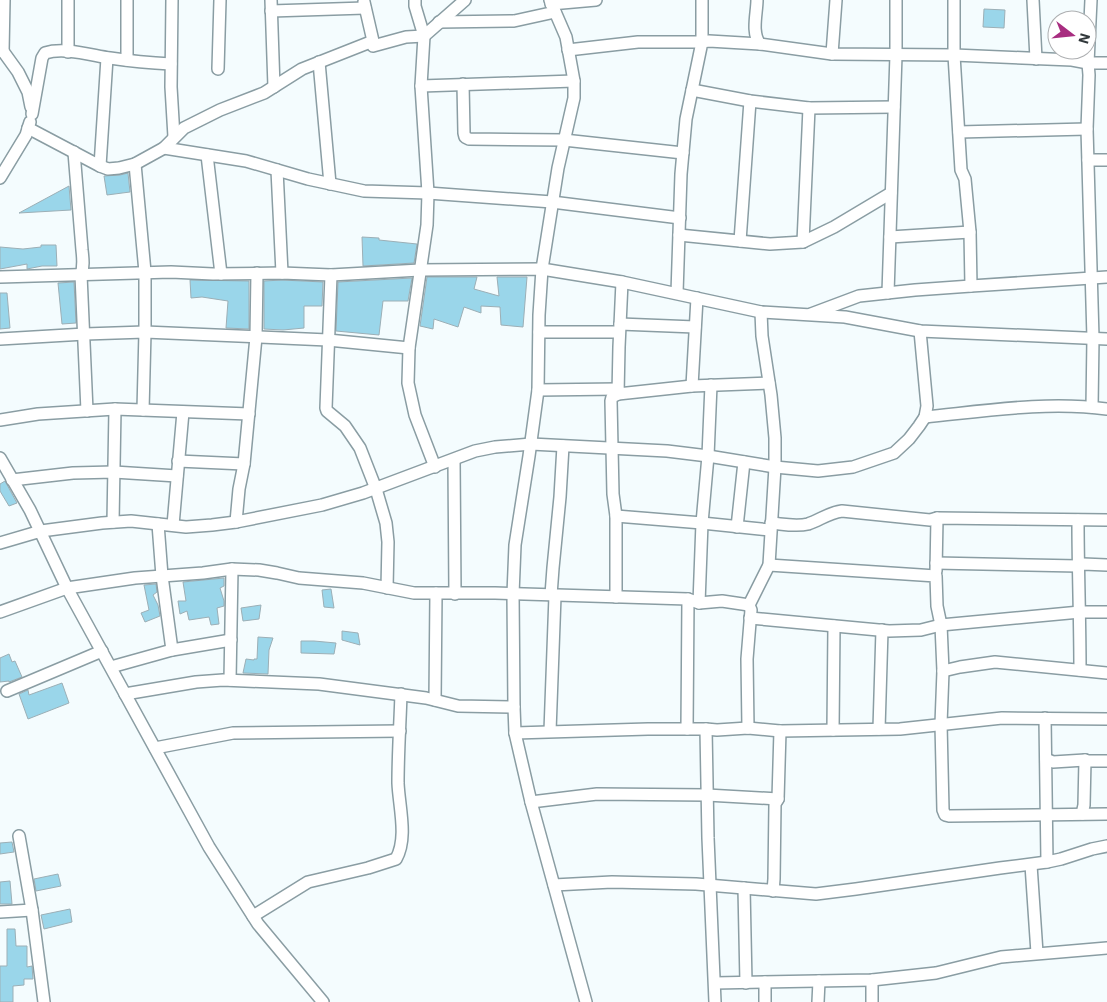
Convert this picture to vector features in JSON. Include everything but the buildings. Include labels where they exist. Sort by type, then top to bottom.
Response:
[{"type":"street","points":[[4,0],[2,49],[18,72],[28,92],[32,114]]},
{"type":"street","points":[[68,0],[68,52]]},
{"type":"street","points":[[127,0],[127,60]]},
{"type":"street","points":[[172,0],[171,64],[174,137]]},
{"type":"street","points":[[218,69],[220,0]]},
{"type":"street","points":[[415,0],[424,36],[421,86],[428,193],[427,225],[409,348],[408,383],[415,415],[435,467]]},
{"type":"street","points":[[274,87],[271,6],[365,4],[373,46],[406,37],[424,36],[465,0]]},
{"type":"street","points":[[439,22],[514,21],[552,5],[596,0]]},
{"type":"street","points":[[677,293],[681,174],[686,119],[702,42],[702,0]]},
{"type":"street","points":[[758,0],[755,31],[756,38],[760,44]]},
{"type":"street","points":[[832,54],[836,0]]},
{"type":"street","points":[[888,293],[896,55],[896,0]]},
{"type":"street","points":[[954,0],[954,55],[961,170],[965,179],[970,232],[971,286]]},
{"type":"street","points":[[1033,0],[1036,58]]},
{"type":"street","points":[[1091,0],[1087,129],[1093,338],[1092,407]]},
{"type":"street","points":[[552,5],[566,37],[574,81],[574,98],[558,168],[542,269],[538,390],[515,545],[512,594],[514,707],[515,733],[531,802],[586,1002]]},
{"type":"street","points":[[28,128],[108,169],[135,164],[164,148],[184,128],[220,110],[264,93],[302,69],[373,41]]},
{"type":"street","points":[[568,50],[638,42],[709,41],[760,44],[832,54],[954,55],[1072,60],[1107,64]]},
{"type":"street","points":[[0,178],[26,135],[44,53],[50,51],[68,52],[171,64]]},
{"type":"street","points":[[100,166],[107,58]]},
{"type":"street","points":[[319,62],[330,184]]},
{"type":"street","points":[[421,86],[574,81]]},
{"type":"street","points":[[463,84],[464,133],[465,137],[469,139],[564,140],[683,153]]},
{"type":"street","points":[[692,90],[750,101],[809,108],[894,107]]},
{"type":"street","points":[[740,241],[750,101]]},
{"type":"street","points":[[802,242],[809,108]]},
{"type":"street","points":[[959,132],[1087,129]]},
{"type":"street","points":[[164,148],[246,161],[308,179],[364,190],[552,202],[680,218]]},
{"type":"street","points":[[74,152],[83,258],[81,275],[88,411]]},
{"type":"street","points":[[207,155],[221,274]]},
{"type":"street","points":[[1088,160],[1107,160]]},
{"type":"street","points":[[135,164],[145,272],[142,410]]},
{"type":"street","points":[[277,170],[282,273]]},
{"type":"street","points":[[679,235],[770,244],[802,242],[834,227],[891,192]]},
{"type":"street","points":[[890,237],[970,232]]},
{"type":"street","points":[[0,277],[145,272],[331,275],[420,270],[542,269],[622,282],[761,312],[844,317],[920,331],[1107,339]]},
{"type":"street","points":[[236,522],[239,489],[244,464],[256,337],[257,273]]},
{"type":"street","points":[[331,275],[326,408],[344,426],[360,448],[376,489],[386,523],[388,542],[387,588]]},
{"type":"street","points":[[807,315],[859,296],[1107,277]]},
{"type":"street","points":[[616,597],[616,516],[613,494],[611,401],[618,391],[622,282]]},
{"type":"street","points":[[692,386],[696,298]]},
{"type":"street","points":[[749,605],[769,565],[775,467],[775,438],[762,336],[761,312]]},
{"type":"street","points":[[539,332],[695,327]]},
{"type":"street","points":[[0,543],[41,531],[113,522],[131,521],[186,527],[236,522],[322,505],[363,494],[475,451],[531,444],[667,451],[775,467],[818,471],[853,467],[894,453],[909,440],[925,417],[927,406],[920,331]]},
{"type":"street","points":[[0,339],[145,332],[328,340],[409,348]]},
{"type":"street","points":[[538,390],[618,391],[769,383]]},
{"type":"street","points":[[687,729],[694,601],[708,456],[711,385]]},
{"type":"street","points":[[925,417],[1020,408],[1073,406],[1107,409]]},
{"type":"street","points":[[0,420],[38,414],[114,409],[249,414]]},
{"type":"street","points":[[113,522],[114,409]]},
{"type":"street","points":[[173,525],[183,412]]},
{"type":"street","points":[[550,731],[553,568],[563,446]]},
{"type":"street","points":[[0,458],[3,470],[12,480],[30,510],[67,588],[209,847],[258,924],[323,1002]]},
{"type":"street","points":[[454,460],[455,594]]},
{"type":"street","points":[[178,461],[244,464]]},
{"type":"street","points":[[737,527],[744,462]]},
{"type":"street","points":[[12,480],[73,472],[114,472],[177,476]]},
{"type":"street","points":[[616,516],[737,527],[800,525],[810,523],[831,513],[842,511],[930,520],[937,518],[1107,520]]},
{"type":"street","points":[[937,518],[936,576],[943,671],[941,724],[943,810],[945,814],[949,816],[1107,814]]},
{"type":"street","points":[[1078,520],[1080,670]]},
{"type":"street","points":[[158,524],[162,576],[172,650]]},
{"type":"street","points":[[936,563],[1107,565]]},
{"type":"street","points":[[769,565],[936,576]]},
{"type":"street","points":[[230,680],[232,569]]},
{"type":"street","points":[[0,612],[67,588],[135,578],[232,569],[259,570],[299,578],[356,582],[414,593],[616,597],[722,601],[749,605]]},
{"type":"street","points":[[435,700],[436,593]]},
{"type":"street","points":[[748,728],[747,659],[752,610],[749,605]]},
{"type":"street","points":[[750,618],[889,631],[921,630],[941,626],[1080,612],[1107,612]]},
{"type":"street","points":[[833,730],[834,626]]},
{"type":"street","points":[[879,729],[882,630]]},
{"type":"street","points":[[111,667],[172,650],[231,640]]},
{"type":"street","points":[[6,691],[102,651]]},
{"type":"street","points":[[943,671],[995,662],[1107,673]]},
{"type":"street","points":[[126,694],[196,682],[230,680],[319,684],[401,694],[458,706],[514,707]]},
{"type":"street","points":[[253,916],[308,882],[368,868],[396,859],[401,851],[403,841],[398,784],[401,694]]},
{"type":"street","points":[[515,733],[748,728],[780,731],[900,729],[1002,718],[1107,719]]},
{"type":"street","points":[[1045,718],[1047,862]]},
{"type":"street","points":[[706,729],[715,1002]]},
{"type":"street","points":[[155,748],[233,733],[400,731]]},
{"type":"street","points":[[773,891],[775,804],[778,799],[780,731]]},
{"type":"street","points":[[1046,758],[1053,762],[1107,761]]},
{"type":"street","points":[[1082,814],[1085,760]]},
{"type":"street","points":[[531,802],[597,794],[708,795],[778,799]]},
{"type":"street","points":[[19,836],[32,910],[44,1002]]},
{"type":"street","points":[[554,884],[612,882],[710,886],[816,894],[1031,865],[1107,846]]},
{"type":"street","points":[[1031,865],[1037,953]]},
{"type":"street","points":[[744,888],[746,982]]},
{"type":"street","points":[[0,912],[32,910]]},
{"type":"street","points":[[715,983],[872,980],[936,973],[1001,957],[1107,948]]},
{"type":"street","points":[[872,980],[872,1002]]},
{"type":"street","points":[[818,1002],[819,981]]},
{"type":"street","points":[[765,982],[765,1002]]}]
